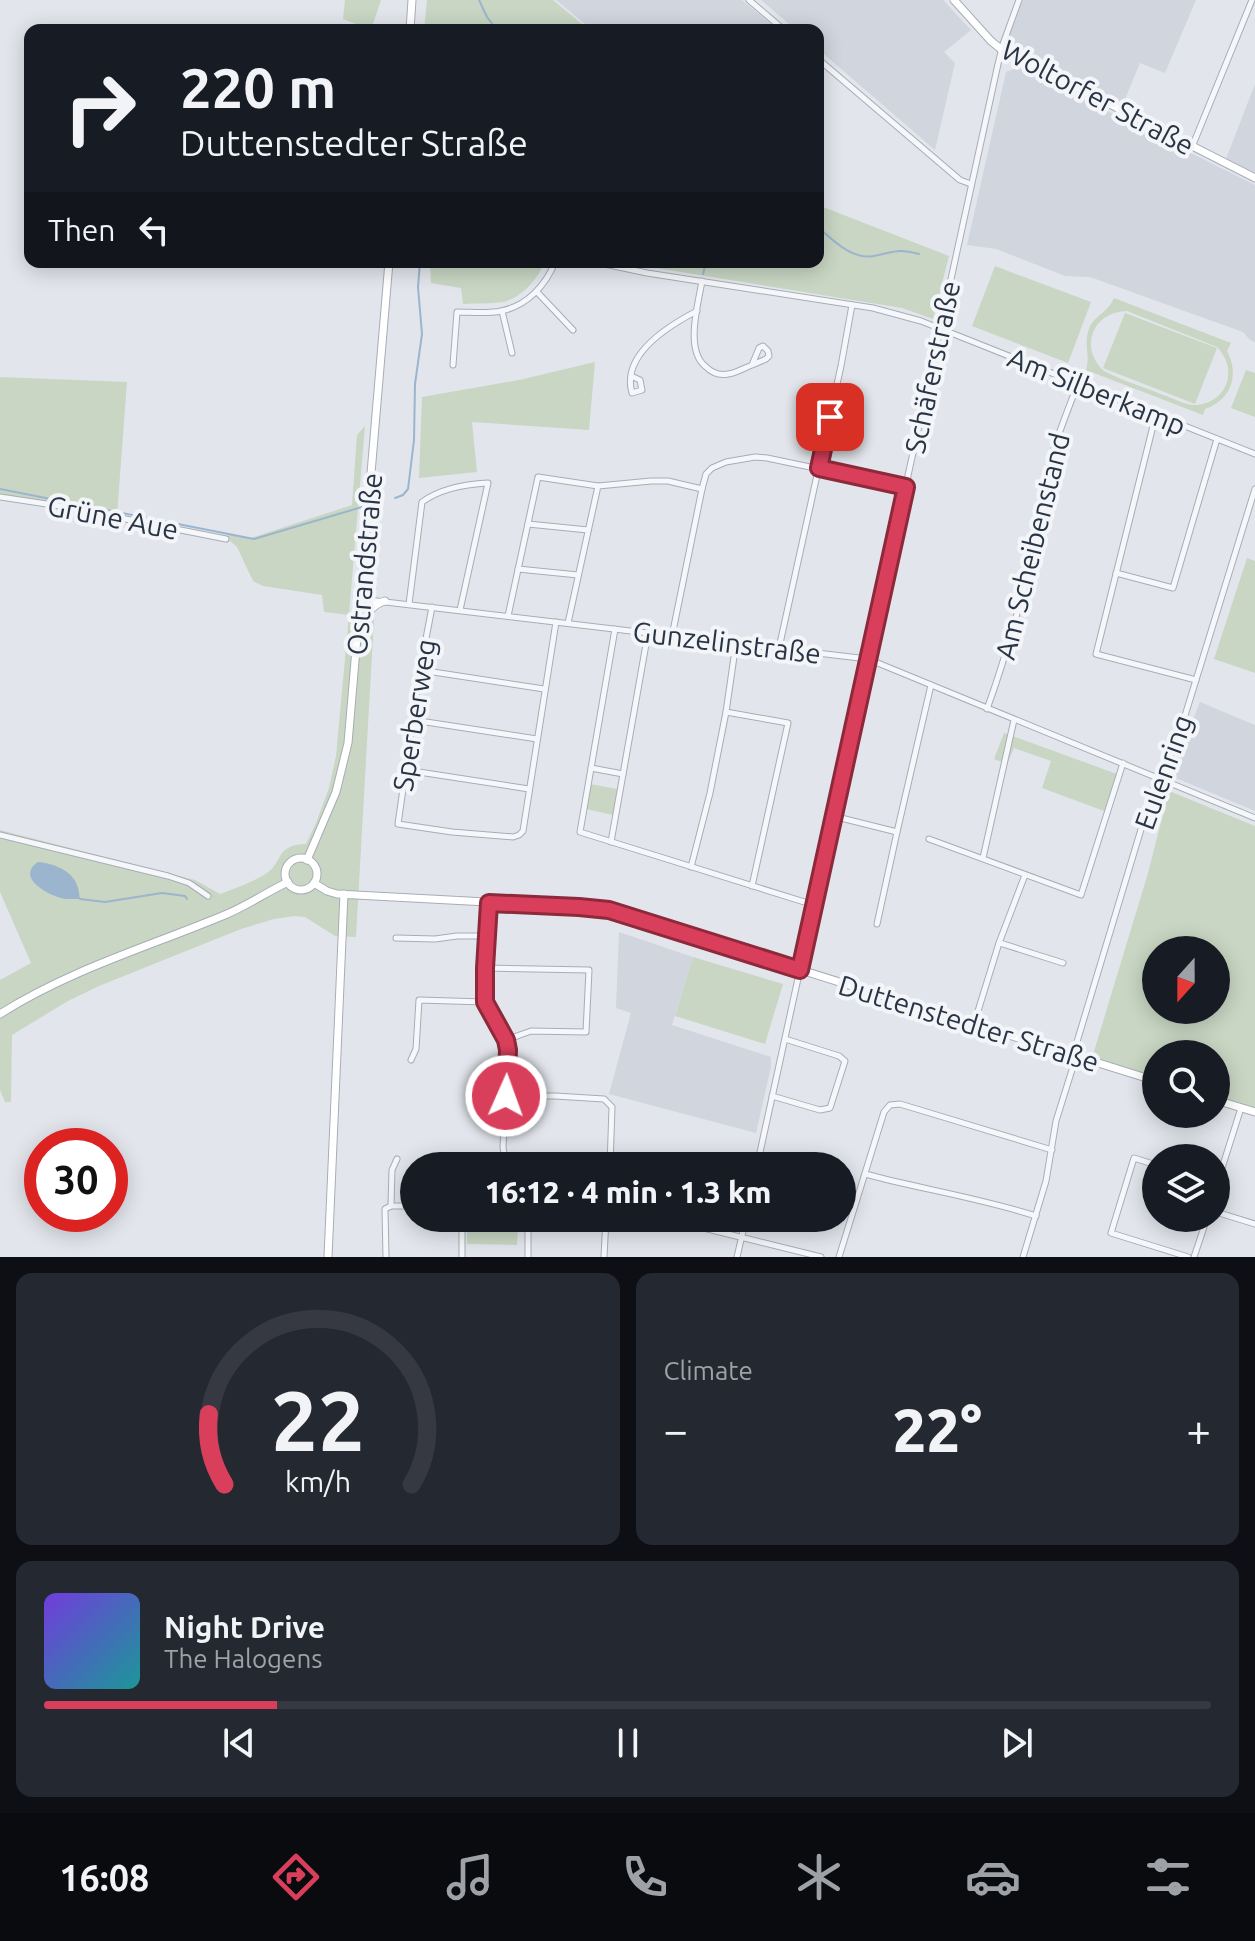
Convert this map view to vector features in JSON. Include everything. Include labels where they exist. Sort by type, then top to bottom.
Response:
[{"type":"street","points":[[410,24],[412,0]]},
{"type":"street","points":[[749,0],[777,24]]},
{"type":"street","name":"Woltorfer Straße","points":[[954,0],[1001,51],[1255,178]]},
{"type":"street","name":"Schäferstraße","points":[[760,1152],[971,184],[1001,51],[1019,0]]},
{"type":"street","points":[[1192,147],[1252,0]]},
{"type":"street","points":[[824,64],[960,180],[971,184]]},
{"type":"street","name":"Ostrandstraße","points":[[307,860],[333,803],[348,743],[388,268]]},
{"type":"street","points":[[453,365],[457,312],[502,311],[522,302],[537,292],[553,268]]},
{"type":"street","name":"Am Silberkamp","points":[[623,268],[895,313],[940,328],[1255,454]]},
{"type":"street","points":[[702,281],[694,347],[700,362],[719,374],[752,365]]},
{"type":"street","points":[[537,292],[573,330]]},
{"type":"street","points":[[779,648],[852,305]]},
{"type":"street","points":[[502,311],[512,353]]},
{"type":"street","points":[[631,376],[637,359],[663,331],[698,311]]},
{"type":"street","name":"Am Scheibenstand","points":[[987,709],[1011,636],[1035,546],[1043,512],[1043,491],[1055,446],[1078,383]]},
{"type":"street","points":[[1156,414],[1096,654],[1196,680]]},
{"type":"street","points":[[1116,573],[1173,588],[1217,439]]},
{"type":"street","points":[[672,636],[702,489],[706,474],[712,468],[743,458],[767,458],[906,487]]},
{"type":"street","points":[[508,616],[538,477],[598,486],[668,481],[702,489]]},
{"type":"street","points":[[409,604],[422,502],[431,495],[488,483],[460,610]]},
{"type":"street","points":[[568,623],[598,486]]},
{"type":"street","name":"Eulenring","points":[[1023,1257],[1046,1181],[1056,1121],[1155,783],[1161,779],[1183,722],[1255,489]]},
{"type":"street","name":"Grüne Aue","points":[[0,497],[226,539]]},
{"type":"street","points":[[528,524],[588,530]]},
{"type":"street","points":[[518,569],[578,575]]},
{"type":"street","name":"Gunzelinstraße","points":[[360,599],[868,659],[1255,818]]},
{"type":"street","points":[[358,635],[372,608],[385,601]]},
{"type":"street","name":"Sperberweg","points":[[432,607],[398,824],[513,837],[523,831],[529,789]]},
{"type":"street","points":[[406,770],[529,789],[556,622]]},
{"type":"street","points":[[615,629],[580,832],[814,905]]},
{"type":"street","points":[[611,842],[648,633]]},
{"type":"street","points":[[691,867],[710,793],[736,643]]},
{"type":"street","points":[[420,670],[544,689]]},
{"type":"street","points":[[877,924],[931,685]]},
{"type":"street","points":[[726,712],[788,723],[752,886]]},
{"type":"street","points":[[413,720],[537,739]]},
{"type":"street","points":[[983,858],[1014,720]]},
{"type":"street","points":[[929,839],[1081,895],[1123,763]]},
{"type":"street","points":[[591,768],[623,774]]},
{"type":"street","points":[[833,816],[897,832]]},
{"type":"street","points":[[0,835],[168,876],[189,883],[208,896]]},
{"type":"street","points":[[298,859],[307,860],[316,870],[314,883],[302,890],[292,887],[286,873],[289,864],[298,859]]},
{"type":"street","points":[[974,1025],[999,943],[1025,874]]},
{"type":"street","points":[[2,1012],[100,963],[230,913],[288,882]]},
{"type":"street","name":"Duttenstedter Straße","points":[[314,883],[327,891],[344,894],[609,910],[1142,1077]]},
{"type":"street","points":[[328,1257],[344,894]]},
{"type":"street","points":[[489,903],[485,1002],[506,1040],[508,1050],[504,1152]]},
{"type":"street","points":[[396,938],[487,936]]},
{"type":"street","points":[[999,943],[1063,963]]},
{"type":"street","points":[[485,968],[589,970],[586,1032],[531,1031],[506,1040]]},
{"type":"street","points":[[411,1060],[416,1049],[419,1000],[485,1002]]},
{"type":"street","points":[[772,1096],[826,1110],[830,1108],[845,1061],[839,1056],[785,1039]]},
{"type":"street","points":[[506,1096],[604,1099],[612,1107],[610,1152]]},
{"type":"street","points":[[839,1257],[884,1112],[890,1105],[900,1104],[1052,1150]]},
{"type":"street","points":[[1230,1104],[1255,1112]]},
{"type":"street","points":[[1229,1144],[1241,1108]]},
{"type":"street","points":[[1142,1161],[1134,1158],[1111,1233],[1188,1257]]},
{"type":"street","points":[[391,1206],[392,1170],[397,1159]]},
{"type":"street","points":[[865,1174],[987,1201],[1036,1216]]},
{"type":"street","points":[[386,1257],[385,1209],[400,1206]]},
{"type":"street","points":[[1230,1216],[1255,1224]]},
{"type":"street","points":[[462,1232],[462,1257]]},
{"type":"street","points":[[528,1232],[528,1257]]},
{"type":"street","points":[[604,1257],[605,1232]]},
{"type":"street","points":[[718,1232],[821,1257]]},
{"type":"street","points":[[737,1257],[742,1232]]},
{"type":"street","points":[[1194,1257],[1202,1232]]},
{"type":"shaded area","points":[[556,0],[742,0],[771,24],[585,24]]},
{"type":"shaded area","points":[[761,0],[943,0],[971,30],[944,52],[955,63],[935,150],[824,54],[824,24],[789,24]]},
{"type":"shaded area","points":[[1023,0],[1196,0],[1165,73],[1140,63],[1123,104],[1010,47],[1008,39]]},
{"type":"shaded area","points":[[1019,67],[1255,185],[1255,342],[1243,332],[1090,277],[1065,276],[996,249],[967,245],[1006,72]]},
{"type":"shaded area","points":[[1255,84],[1255,173],[1226,159]]},
{"type":"shaded area","points":[[1200,702],[1255,725],[1255,811],[1171,776]]},
{"type":"shaded area","points":[[619,932],[693,957],[672,1025],[771,1057],[756,1133],[609,1094],[631,1013],[616,1008]]},
{"type":"green space","points":[[345,0],[381,0],[373,24],[356,24],[343,19]]},
{"type":"green space","points":[[427,0],[553,0],[582,24],[425,24]]},
{"type":"green space","points":[[824,207],[949,256],[933,319],[902,308],[656,268],[824,268]]},
{"type":"green space","points":[[995,266],[1091,302],[1068,363],[972,326]]},
{"type":"green space","points":[[430,268],[542,268],[523,292],[503,302],[463,304],[461,288],[431,283]]},
{"type":"green space","points":[[1114,298],[1231,343],[1227,351],[1233,378],[1221,400],[1205,409],[1203,415],[1086,370],[1089,329]],"holes":[[[1127,311],[1217,347],[1228,367],[1225,387],[1209,402],[1193,405],[1104,371],[1096,362],[1091,342],[1098,324],[1115,313]]]},
{"type":"green space","points":[[1125,313],[1217,348],[1195,404],[1103,368]]},
{"type":"green space","points":[[595,362],[589,430],[472,422],[477,472],[419,478],[422,397],[519,380]]},
{"type":"green space","points":[[1246,370],[1255,373],[1255,417],[1231,408]]},
{"type":"green space","points":[[0,377],[127,382],[117,516],[0,494]]},
{"type":"green space","points":[[365,426],[349,614],[374,619],[356,937],[335,936],[305,917],[274,919],[241,929],[99,986],[12,1035],[11,1102],[5,1102],[0,1090],[0,980],[31,963],[0,892],[0,830],[195,880],[220,894],[267,873],[289,847],[306,844],[329,788],[336,756],[349,615],[324,612],[322,595],[263,586],[253,581],[237,547],[227,534],[251,538],[352,505],[357,435]]},
{"type":"green space","points":[[1247,558],[1255,561],[1255,673],[1214,659]]},
{"type":"green space","points":[[1004,733],[1117,774],[1104,811],[1042,788],[1051,761],[1014,748],[1007,764],[994,759]]},
{"type":"green space","points":[[590,784],[617,789],[613,815],[586,809]]},
{"type":"green space","points":[[1169,791],[1255,826],[1255,1108],[1230,1100],[1230,1040],[1142,1040],[1142,1074],[1092,1058],[1148,873]]},
{"type":"green space","points":[[693,957],[783,984],[765,1044],[675,1016]]},
{"type":"green space","points":[[467,1232],[518,1232],[517,1245],[467,1244]]},
{"type":"water","points":[[38,862],[55,866],[71,875],[80,899],[66,899],[37,886],[30,874]]},
{"type":"waterway","points":[[479,0],[492,24]]},
{"type":"waterway","points":[[824,232],[858,255],[874,256],[901,251],[919,254]]},
{"type":"waterway","points":[[395,498],[408,489],[414,440],[415,384],[422,334],[420,268]]},
{"type":"waterway","points":[[703,274],[704,268]]},
{"type":"waterway","points":[[0,489],[254,539],[362,507]]},
{"type":"waterway","points":[[80,899],[105,902],[162,893],[185,896],[187,899]]},
{"type":"route","points":[[506,1096],[506,1040],[485,1002],[489,903],[609,910],[800,970],[906,487],[819,468],[830,417]]}]
